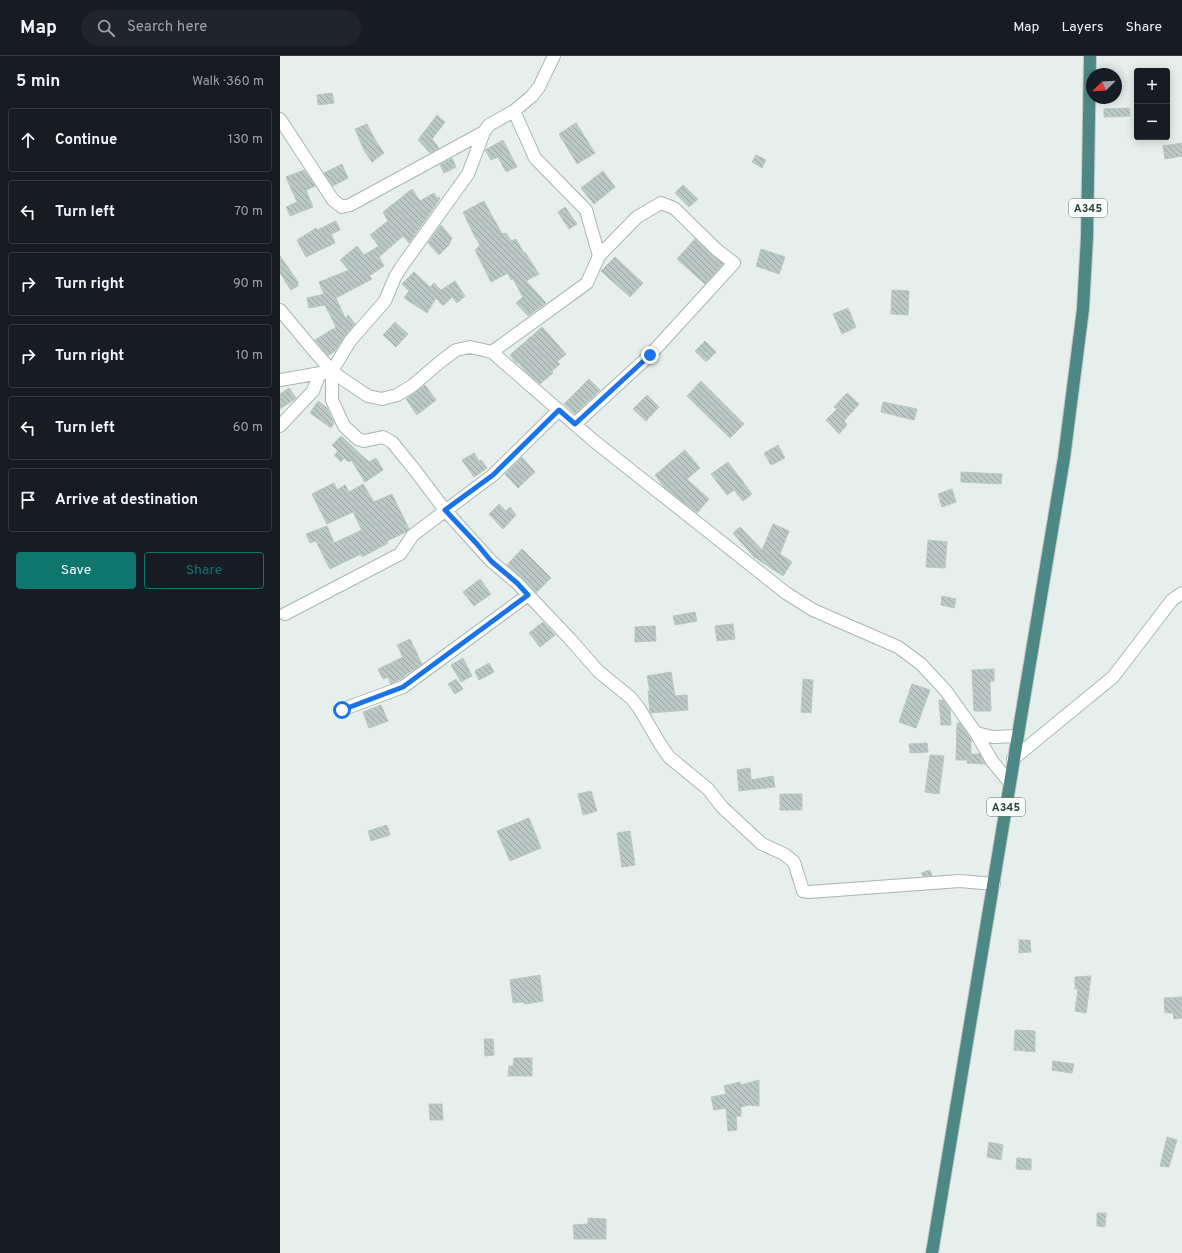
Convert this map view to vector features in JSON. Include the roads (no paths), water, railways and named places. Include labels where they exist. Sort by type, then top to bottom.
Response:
[{"type":"highway","name":"A345","points":[[932,1253],[1064,458],[1083,309],[1087,237],[1090,56]]},
{"type":"street","points":[[554,56],[539,86],[532,96],[514,111],[489,125],[484,132],[468,174],[402,266],[395,277],[385,301],[350,341],[332,370],[332,400],[344,426],[358,439],[364,440],[383,436],[392,442],[445,510],[491,561],[517,583],[598,671],[631,698],[639,708],[660,744],[669,756],[708,789],[722,808],[762,844],[784,854],[794,862],[803,892],[960,881],[994,884]]},
{"type":"street","points":[[514,111],[536,158],[586,210],[599,256]]},
{"type":"street","points":[[280,119],[333,200],[342,207],[350,205],[484,132]]},
{"type":"street","points":[[492,352],[587,283],[599,256],[637,217],[661,203],[674,208],[717,250],[734,263],[650,355],[575,424]]},
{"type":"street","points":[[280,310],[332,370],[368,396],[382,398],[397,395],[412,386],[456,350],[470,347],[492,352],[594,441],[786,593],[813,610],[898,648],[921,664],[946,691],[976,733],[992,761],[1010,783]]},
{"type":"street","points":[[280,380],[332,370]]},
{"type":"street","points":[[280,426],[313,391],[320,373]]},
{"type":"street","points":[[285,614],[400,554],[413,535],[493,475],[559,410]]},
{"type":"street","points":[[1013,759],[1113,677],[1172,600],[1182,593]]},
{"type":"street","points":[[342,710],[403,687],[528,595]]},
{"type":"street","points":[[976,733],[993,737],[1017,736]]}]
